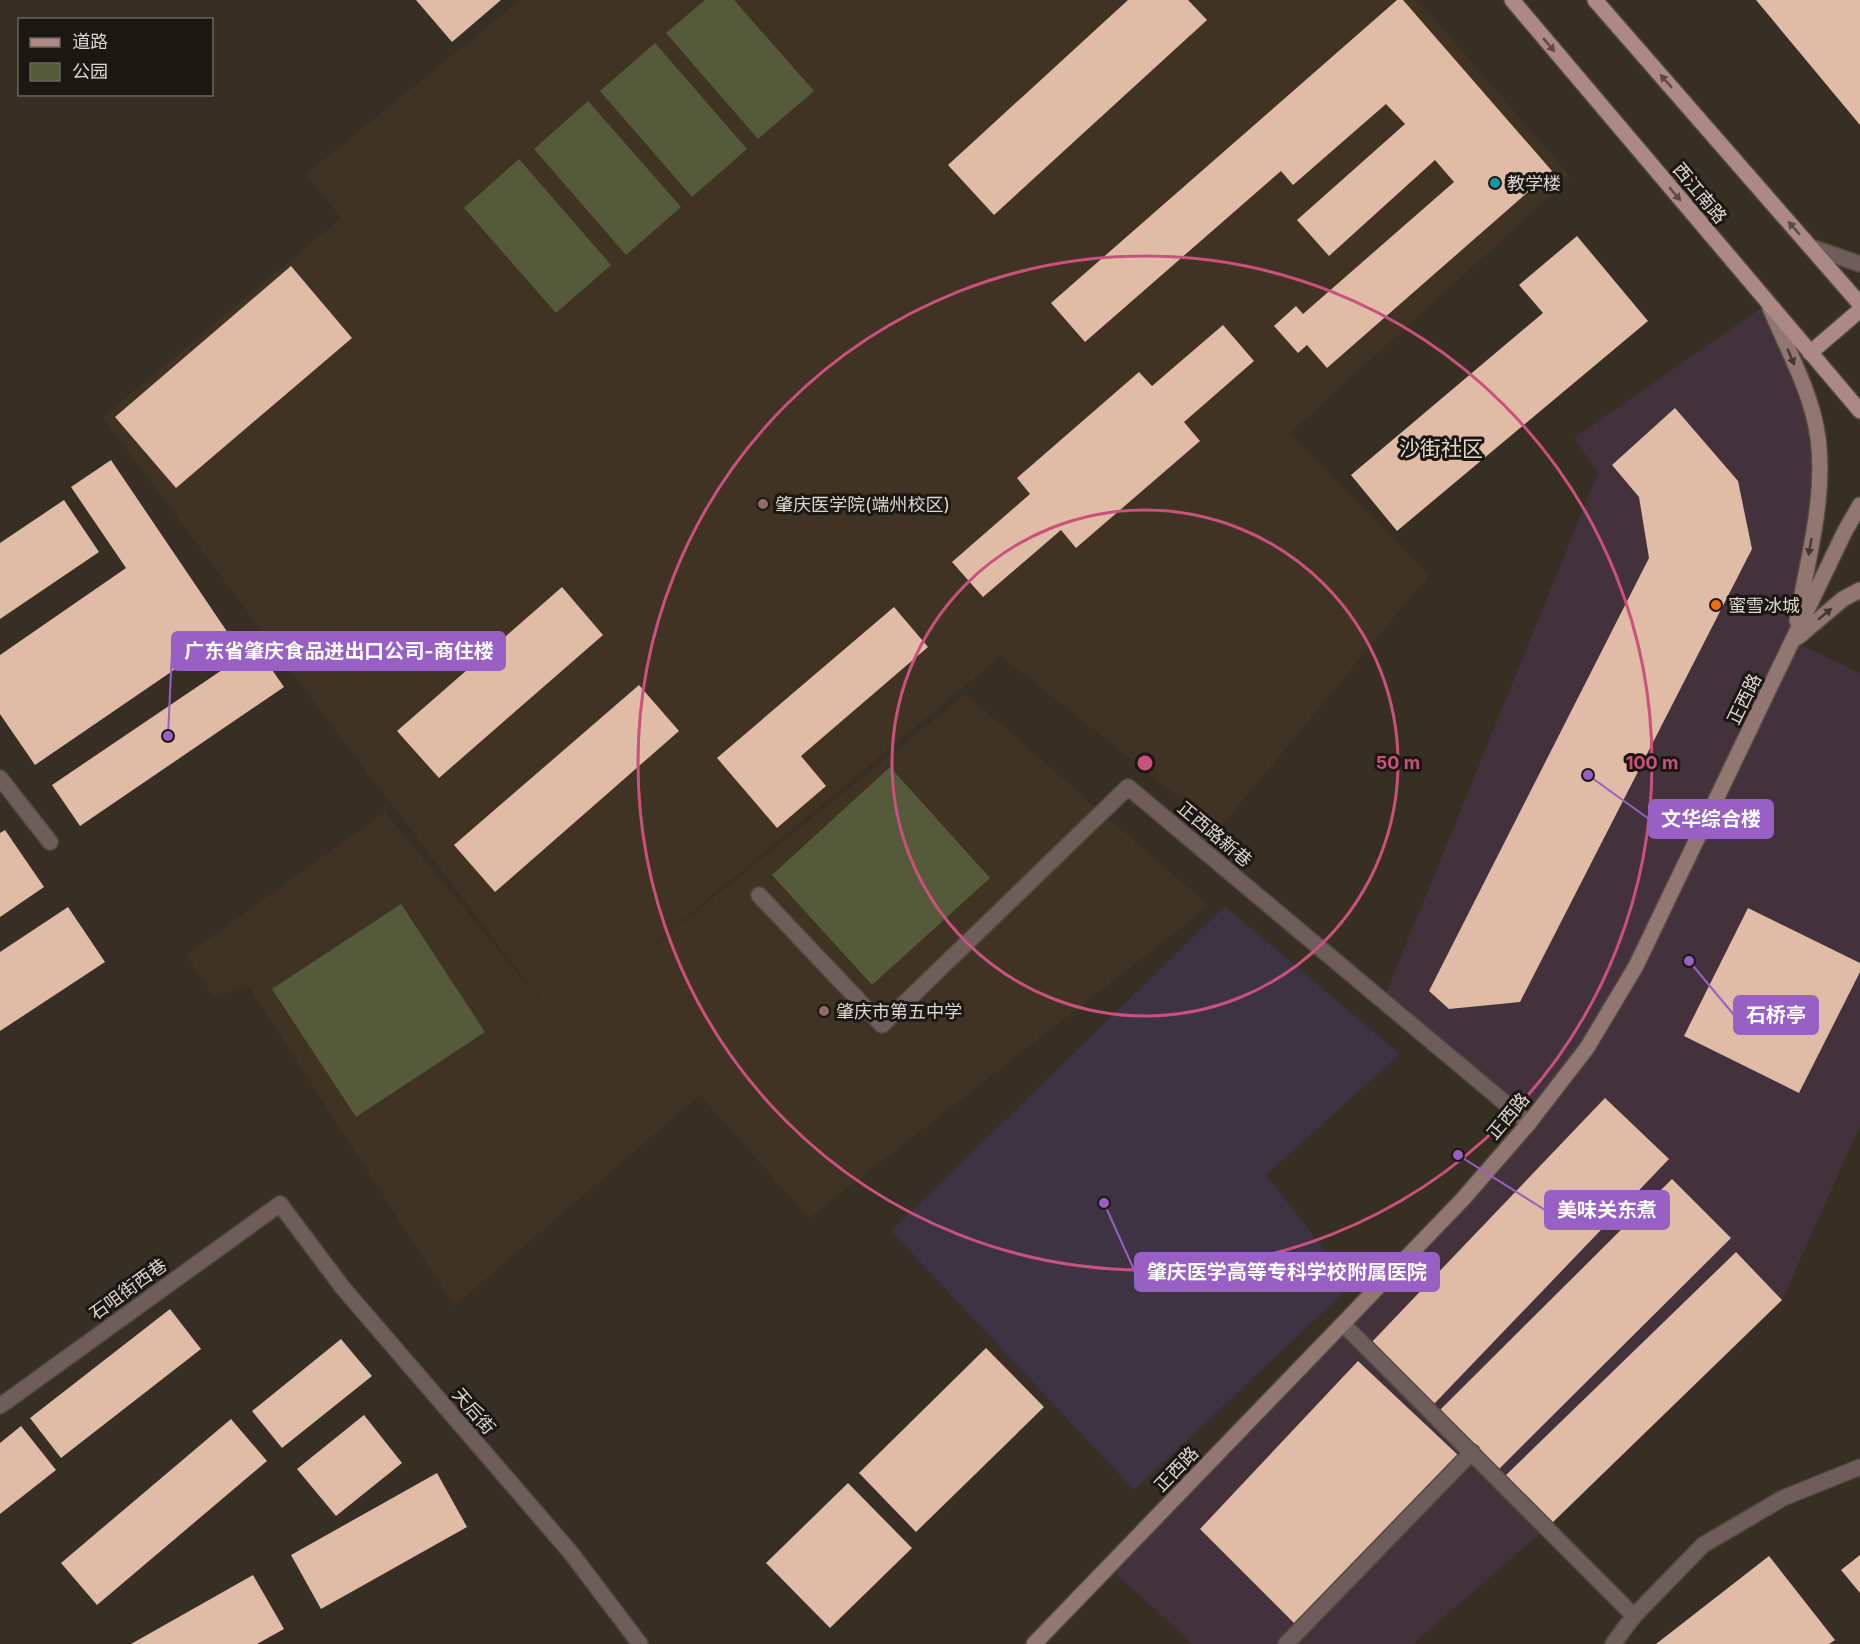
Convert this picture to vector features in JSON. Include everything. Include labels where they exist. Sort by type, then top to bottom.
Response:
[{"type":"main road","name":"西江南路","points":[[1512,0],[1860,411]]},
{"type":"main road","points":[[1595,0],[1860,304]]},
{"type":"main road","points":[[1810,353],[1860,310]]},
{"type":"street","points":[[1811,248],[1860,264]]},
{"type":"street","points":[[1768,303],[1807,396],[1818,437],[1820,489],[1793,641]]},
{"type":"street","name":"正西路","points":[[1034,1644],[1463,1199],[1528,1123],[1587,1048],[1636,966],[1845,531],[1860,505]]},
{"type":"street","points":[[1793,641],[1843,599],[1860,590]]},
{"type":"street","points":[[0,778],[50,842]]},
{"type":"street","name":"正西路新巷","points":[[759,895],[882,1025],[1128,787],[1528,1123]]},
{"type":"street","name":"石咀街西巷","points":[[0,1406],[280,1204]]},
{"type":"street","name":"天后街","points":[[280,1204],[343,1288],[571,1554],[640,1644]]},
{"type":"street","points":[[1342,1324],[1634,1616]]},
{"type":"street","points":[[1286,1644],[1472,1452]]},
{"type":"street","points":[[1613,1644],[1634,1616],[1703,1545],[1784,1498],[1860,1467]]},
{"type":"shaded area","name":"肇庆医学院(端州校区)","points":[[520,0],[1418,0],[1571,177],[1290,433],[1429,575],[1219,829],[1001,656],[609,981],[966,694],[1209,906],[809,1218],[700,1095],[454,1306],[247,984],[214,998],[186,955],[385,812],[543,1004],[308,694],[103,417],[341,218],[306,174]]},
{"type":"shaded area","points":[[1768,303],[1818,437],[1793,641],[1860,673],[1860,1126],[1782,1300],[1551,1524],[1413,1644],[1193,1644],[1108,1567],[1528,1123],[1383,1001],[1598,473],[1574,438]]},
{"type":"shaded area","points":[[1225,906],[1400,1054],[1266,1175],[1352,1285],[1134,1490],[891,1231]]},
{"type":"green space","points":[[705,0],[734,0],[814,91],[758,139],[666,33]]},
{"type":"green space","points":[[655,43],[747,149],[692,197],[600,91]]},
{"type":"green space","points":[[588,101],[681,207],[626,255],[534,149]]},
{"type":"green space","points":[[519,159],[611,265],[556,313],[464,208]]},
{"type":"green space","points":[[890,767],[990,878],[872,985],[772,875]]},
{"type":"green space","points":[[401,904],[485,1032],[356,1117],[272,989]]},
{"type":"building","points":[[416,0],[501,0],[452,42]]},
{"type":"building","points":[[1128,0],[1188,0],[1207,20],[994,215],[948,165]]},
{"type":"building","name":"教学楼","points":[[1397,0],[1403,0],[1552,171],[1327,368],[1307,345],[1298,353],[1274,326],[1296,306],[1303,314],[1454,182],[1435,160],[1329,256],[1297,220],[1405,124],[1386,104],[1293,185],[1281,171],[1085,342],[1051,303]]},
{"type":"building","points":[[1756,0],[1860,0],[1860,125]]},
{"type":"building","points":[[1577,236],[1648,321],[1397,531],[1351,475],[1543,313],[1519,285]]},
{"type":"building","points":[[291,266],[352,338],[176,488],[115,417]]},
{"type":"building","points":[[1223,325],[1254,361],[1184,422],[1200,441],[1076,548],[1061,530],[983,597],[952,562],[1030,494],[1017,478],[1139,372],[1152,386]]},
{"type":"building","points":[[1675,408],[1738,481],[1752,549],[1520,1002],[1449,1009],[1429,991],[1649,558],[1639,497],[1612,465]]},
{"type":"building","points":[[111,460],[228,633],[35,765],[0,714],[0,655],[126,568],[71,487]]},
{"type":"building","points":[[64,500],[99,552],[0,619],[0,543]]},
{"type":"building","points":[[562,587],[603,635],[439,778],[397,731]]},
{"type":"building","points":[[894,607],[928,647],[801,756],[826,786],[777,828],[717,758]]},
{"type":"building","points":[[256,647],[284,687],[80,826],[52,785]]},
{"type":"building","points":[[639,685],[679,731],[495,892],[454,845]]},
{"type":"building","points":[[5,830],[44,887],[0,917],[0,833]]},
{"type":"building","points":[[68,907],[105,962],[0,1031],[0,952]]},
{"type":"building","points":[[1748,908],[1860,963],[1860,972],[1799,1093],[1684,1036]]},
{"type":"building","points":[[1605,1098],[1669,1159],[1433,1405],[1369,1345]]},
{"type":"building","points":[[1672,1179],[1731,1238],[1498,1470],[1439,1411]]},
{"type":"building","points":[[1736,1252],[1782,1300],[1551,1524],[1505,1476]]},
{"type":"building","points":[[170,1309],[201,1349],[61,1458],[30,1418]]},
{"type":"building","points":[[341,1339],[372,1376],[282,1448],[252,1411]]},
{"type":"building","points":[[986,1348],[1044,1407],[916,1532],[859,1473]]},
{"type":"building","points":[[1358,1361],[1459,1456],[1295,1624],[1200,1529]]},
{"type":"building","points":[[364,1415],[402,1463],[336,1516],[297,1469]]},
{"type":"building","points":[[231,1419],[267,1461],[97,1605],[61,1563]]},
{"type":"building","points":[[21,1426],[56,1470],[0,1514],[0,1443]]},
{"type":"building","points":[[437,1473],[467,1527],[321,1609],[291,1555]]},
{"type":"building","points":[[848,1483],[912,1548],[830,1628],[766,1563]]},
{"type":"building","points":[[1860,1555],[1860,1593],[1841,1570]]},
{"type":"building","points":[[1769,1556],[1835,1640],[1829,1644],[1656,1644]]},
{"type":"building","points":[[253,1575],[284,1629],[257,1644],[131,1644]]},
{"type":"place","name":"教学楼","points":[[1495,183]]},
{"type":"place","name":"肇庆医学院(端州校区)","points":[[763,504]]},
{"type":"place","name":"蜜雪冰城","points":[[1716,605]]},
{"type":"place","name":"广东省肇庆食品进出口公司-商住楼","points":[[168,736]]},
{"type":"place","name":"文华综合楼","points":[[1588,775]]},
{"type":"place","name":"石桥亭","points":[[1689,961]]},
{"type":"place","name":"肇庆市第五中学","points":[[824,1011]]},
{"type":"place","name":"美味关东煮","points":[[1458,1155]]},
{"type":"place","name":"肇庆医学高等专科学校附属医院","points":[[1104,1203]]},
{"type":"district","name":"沙街社区","points":[[1441,448]]}]
